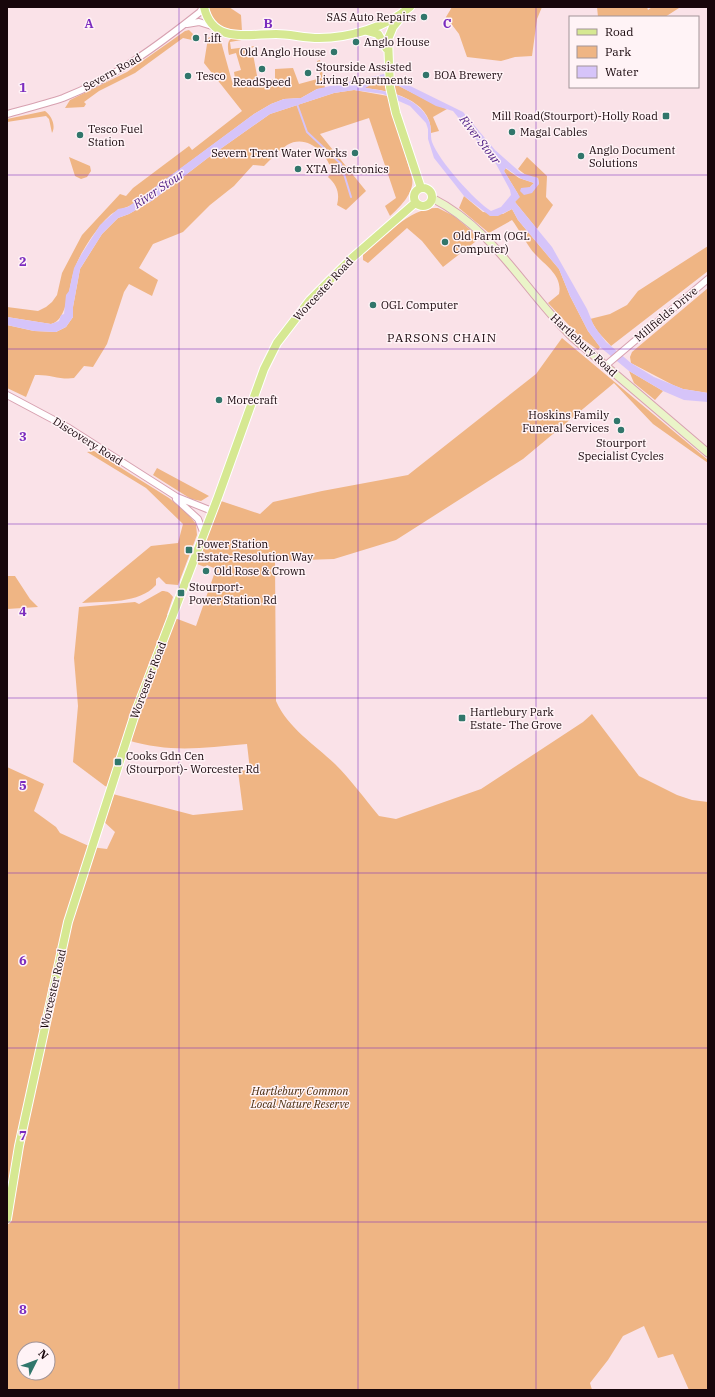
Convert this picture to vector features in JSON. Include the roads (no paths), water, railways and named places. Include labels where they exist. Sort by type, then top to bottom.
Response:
[{"type":"main road","points":[[204,7],[209,20],[217,29],[234,35],[276,34],[320,38],[363,31],[373,31],[378,34],[384,42],[394,105],[421,188]]},
{"type":"main road","points":[[363,31],[382,24],[410,7]]},
{"type":"main road","points":[[387,56],[388,39],[391,30],[410,7]]},
{"type":"main road","points":[[421,188],[428,189],[432,198],[430,203],[424,206],[415,203],[414,194],[421,188]]},
{"type":"main road","name":"Hartlebury Road","points":[[432,198],[458,213],[480,231],[500,252],[556,322],[608,364],[708,453]]},
{"type":"main road","name":"Worcester Road","points":[[7,1219],[24,1119],[68,922],[115,772],[136,711],[204,534],[264,369],[277,343],[299,312],[330,278],[415,203]]},
{"type":"street","name":"Severn Road","points":[[7,114],[63,97],[102,80],[135,61],[180,28],[204,7]]},
{"type":"street","points":[[180,28],[195,22],[217,29]]},
{"type":"street","name":"Millfields Drive","points":[[608,364],[708,279]]},
{"type":"street","name":"Discovery Road","points":[[7,395],[69,428],[166,490],[211,514]]},
{"type":"street","name":"Discovery Road","points":[[166,490],[200,523],[204,534]]},
{"type":"street","points":[[192,514],[203,518],[211,514]]},
{"type":"water","name":"River Stour","points":[[384,74],[392,75],[398,80],[463,112],[495,150],[521,173],[538,178],[539,184],[532,193],[524,195],[520,191],[521,188],[530,187],[534,183],[522,179],[506,168],[504,171],[520,197],[515,202],[552,247],[587,309],[594,326],[606,342],[631,363],[654,377],[683,389],[708,393],[708,402],[684,400],[663,391],[629,371],[600,347],[588,331],[570,296],[559,269],[518,220],[512,209],[498,216],[490,216],[464,196],[434,158],[428,139],[428,129],[426,123],[410,106],[383,94],[354,90],[334,93],[270,114],[209,157],[153,200],[129,214],[118,218],[102,234],[80,269],[73,307],[73,317],[66,327],[56,332],[34,331],[7,325],[7,317],[51,324],[59,321],[61,315],[64,314],[66,295],[69,291],[74,268],[100,225],[118,209],[128,207],[254,114],[271,104],[284,99],[301,98],[317,89]],"holes":[[[374,83],[399,86],[436,106],[453,111],[496,164],[510,190],[511,195],[501,207],[491,211],[476,199],[458,180],[436,150],[432,142],[429,121],[418,106],[393,93],[365,88]]]},
{"type":"waterway","points":[[297,104],[307,132],[341,164],[351,197]]},
{"type":"place","name":"SAS Auto Repairs","points":[[424,17]]},
{"type":"place","name":"Lift","points":[[196,38]]},
{"type":"place","name":"Anglo House","points":[[356,42]]},
{"type":"place","name":"Old Anglo House","points":[[334,52]]},
{"type":"place","name":"ReadSpeed","points":[[262,69]]},
{"type":"place","name":"Stourside Assisted Living Apartments","points":[[308,73]]},
{"type":"place","name":"BOA Brewery","points":[[426,75]]},
{"type":"place","name":"Tesco","points":[[188,76]]},
{"type":"place","name":"Mill Road(Stourport)-Holly Road","points":[[666,116]]},
{"type":"place","name":"Magal Cables","points":[[512,132]]},
{"type":"place","name":"Tesco Fuel Station","points":[[80,135]]},
{"type":"place","name":"Severn Trent Water Works","points":[[355,153]]},
{"type":"place","name":"Anglo Document Solutions","points":[[581,156]]},
{"type":"place","name":"XTA Electronics","points":[[298,169]]},
{"type":"place","name":"Old Farm (OGL Computer)","points":[[445,242]]},
{"type":"place","name":"OGL Computer","points":[[373,305]]},
{"type":"place","name":"Morecraft","points":[[219,400]]},
{"type":"place","name":"Hoskins Family Funeral Services","points":[[617,421]]},
{"type":"place","name":"Stourport Specialist Cycles","points":[[621,430]]},
{"type":"place","name":"Power Station Estate-Resolution Way","points":[[189,550]]},
{"type":"place","name":"Old Rose & Crown","points":[[206,571]]},
{"type":"place","name":"Stourport- Power Station Rd","points":[[181,593]]},
{"type":"place","name":"Hartlebury Park Estate- The Grove","points":[[462,718]]},
{"type":"place","name":"Cooks Gdn Cen (Stourport)- Worcester Rd","points":[[118,762]]},
{"type":"district","name":"PARSONS CHAIN","points":[[442,338]]},
{"type":"park label","name":"Hartlebury Common Local Nature Reserve","points":[[300,1097]]}]
